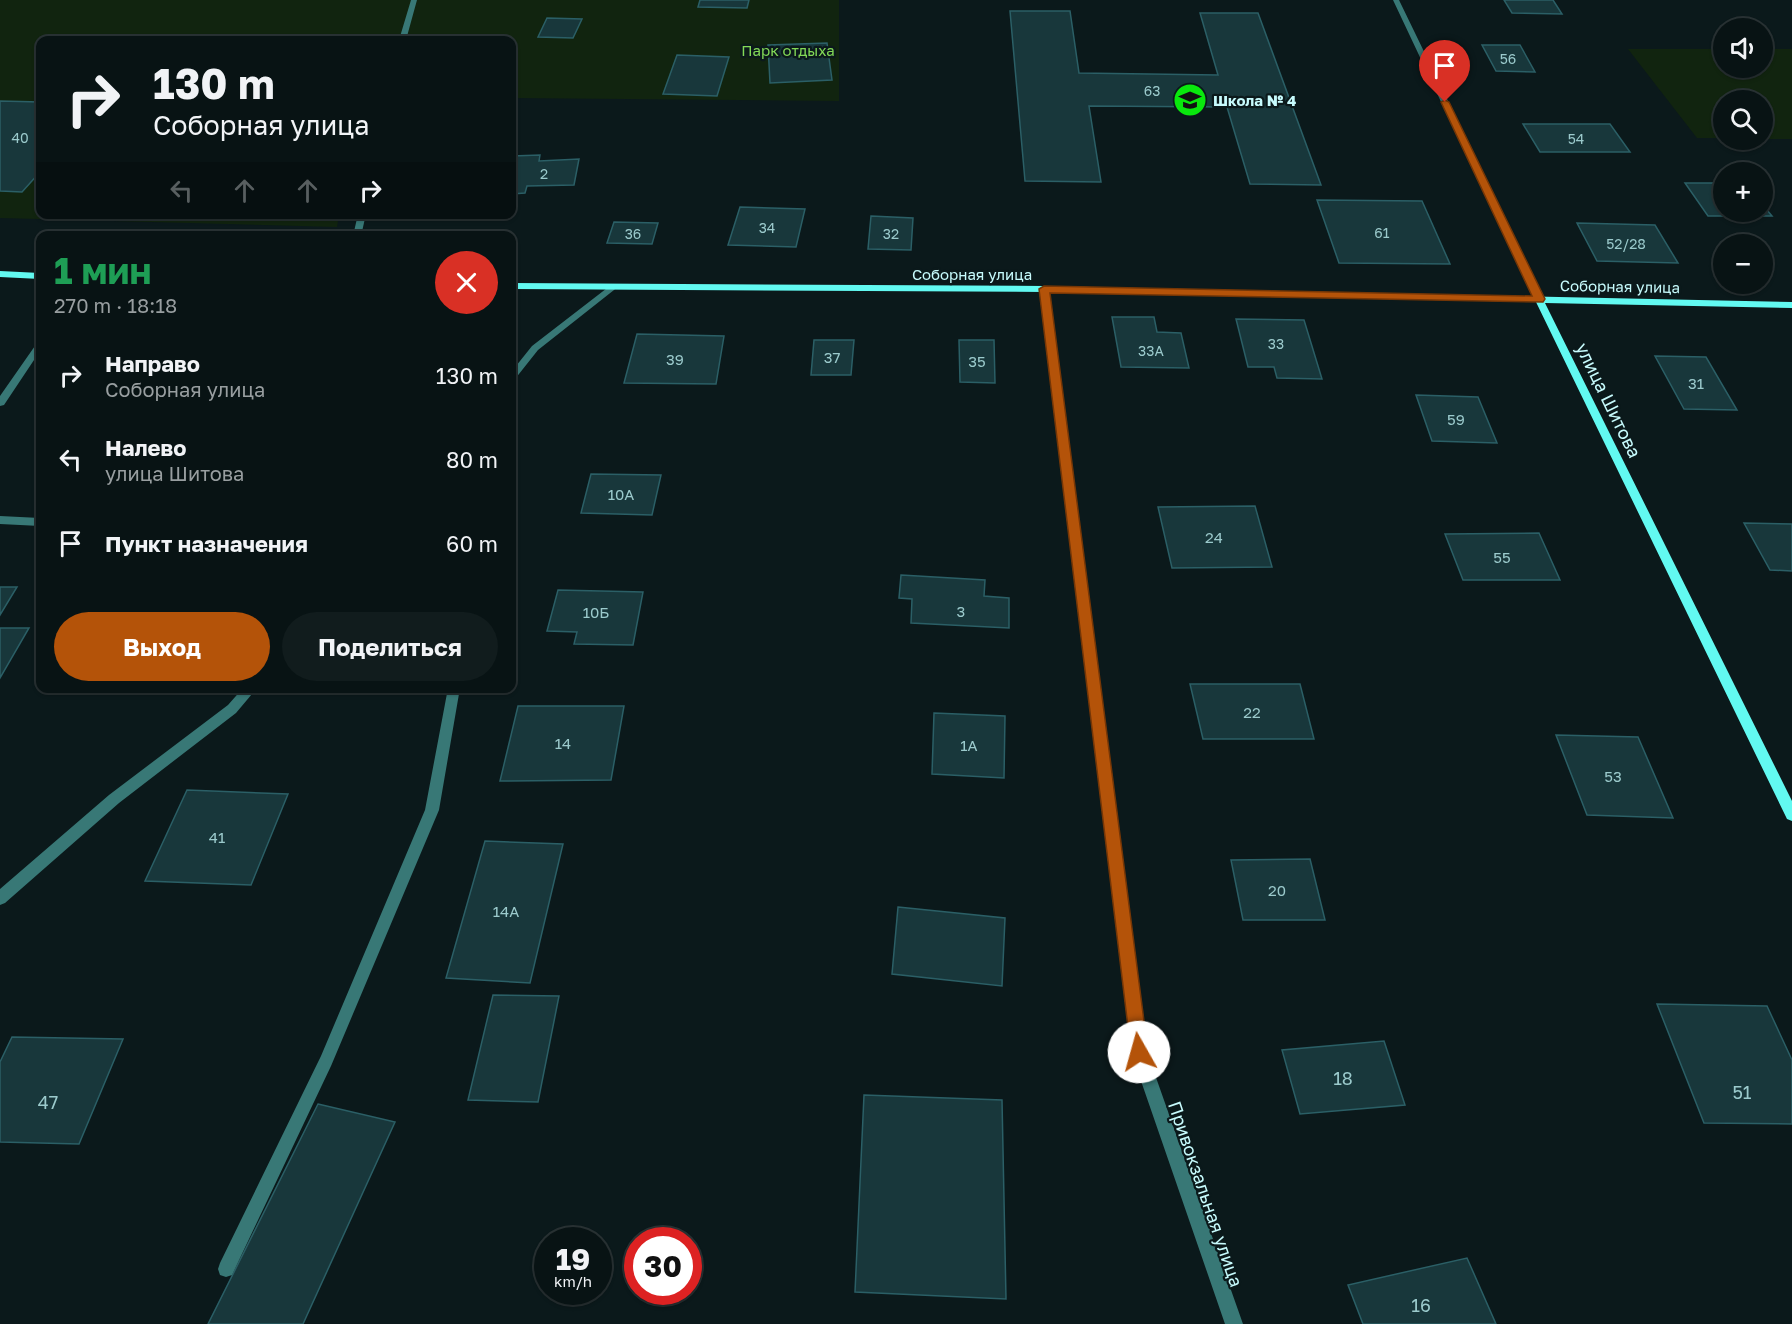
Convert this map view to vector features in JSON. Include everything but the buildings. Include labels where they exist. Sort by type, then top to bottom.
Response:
[{"type":"street","points":[[403,36],[414,0]]},
{"type":"street","name":"улица Шитова","points":[[1396,0],[1539,299],[1792,814]]},
{"type":"street","points":[[0,274],[36,276]]},
{"type":"street","name":"Соборная улица","points":[[516,286],[1044,289],[1792,304]]},
{"type":"street","points":[[516,372],[535,348],[611,288]]},
{"type":"street","name":"Привокзальная улица","points":[[1044,289],[1139,1052],[1234,1324]]},
{"type":"street","points":[[0,403],[36,351]]},
{"type":"street","points":[[0,520],[36,522]]},
{"type":"street","points":[[0,898],[114,799],[232,709],[246,693]]},
{"type":"street","points":[[226,1269],[326,1061],[432,810],[453,693]]},
{"type":"green space","name":"Парк отдыха","points":[[0,0],[839,0],[839,101],[516,98],[516,36],[36,36],[36,219],[0,218]]},
{"type":"green space","points":[[1628,49],[1713,49],[1713,78],[1773,78],[1773,49],[1792,49],[1792,139],[1773,139],[1773,90],[1713,90],[1713,138],[1697,138]]},
{"type":"green space","name":"Парк отдыха","points":[[37,219],[338,219],[337,227]]},
{"type":"place","name":"Школа № 4","points":[[1190,100]]},
{"type":"route","points":[[1139,1052],[1044,289],[1539,299],[1445,102]]}]
